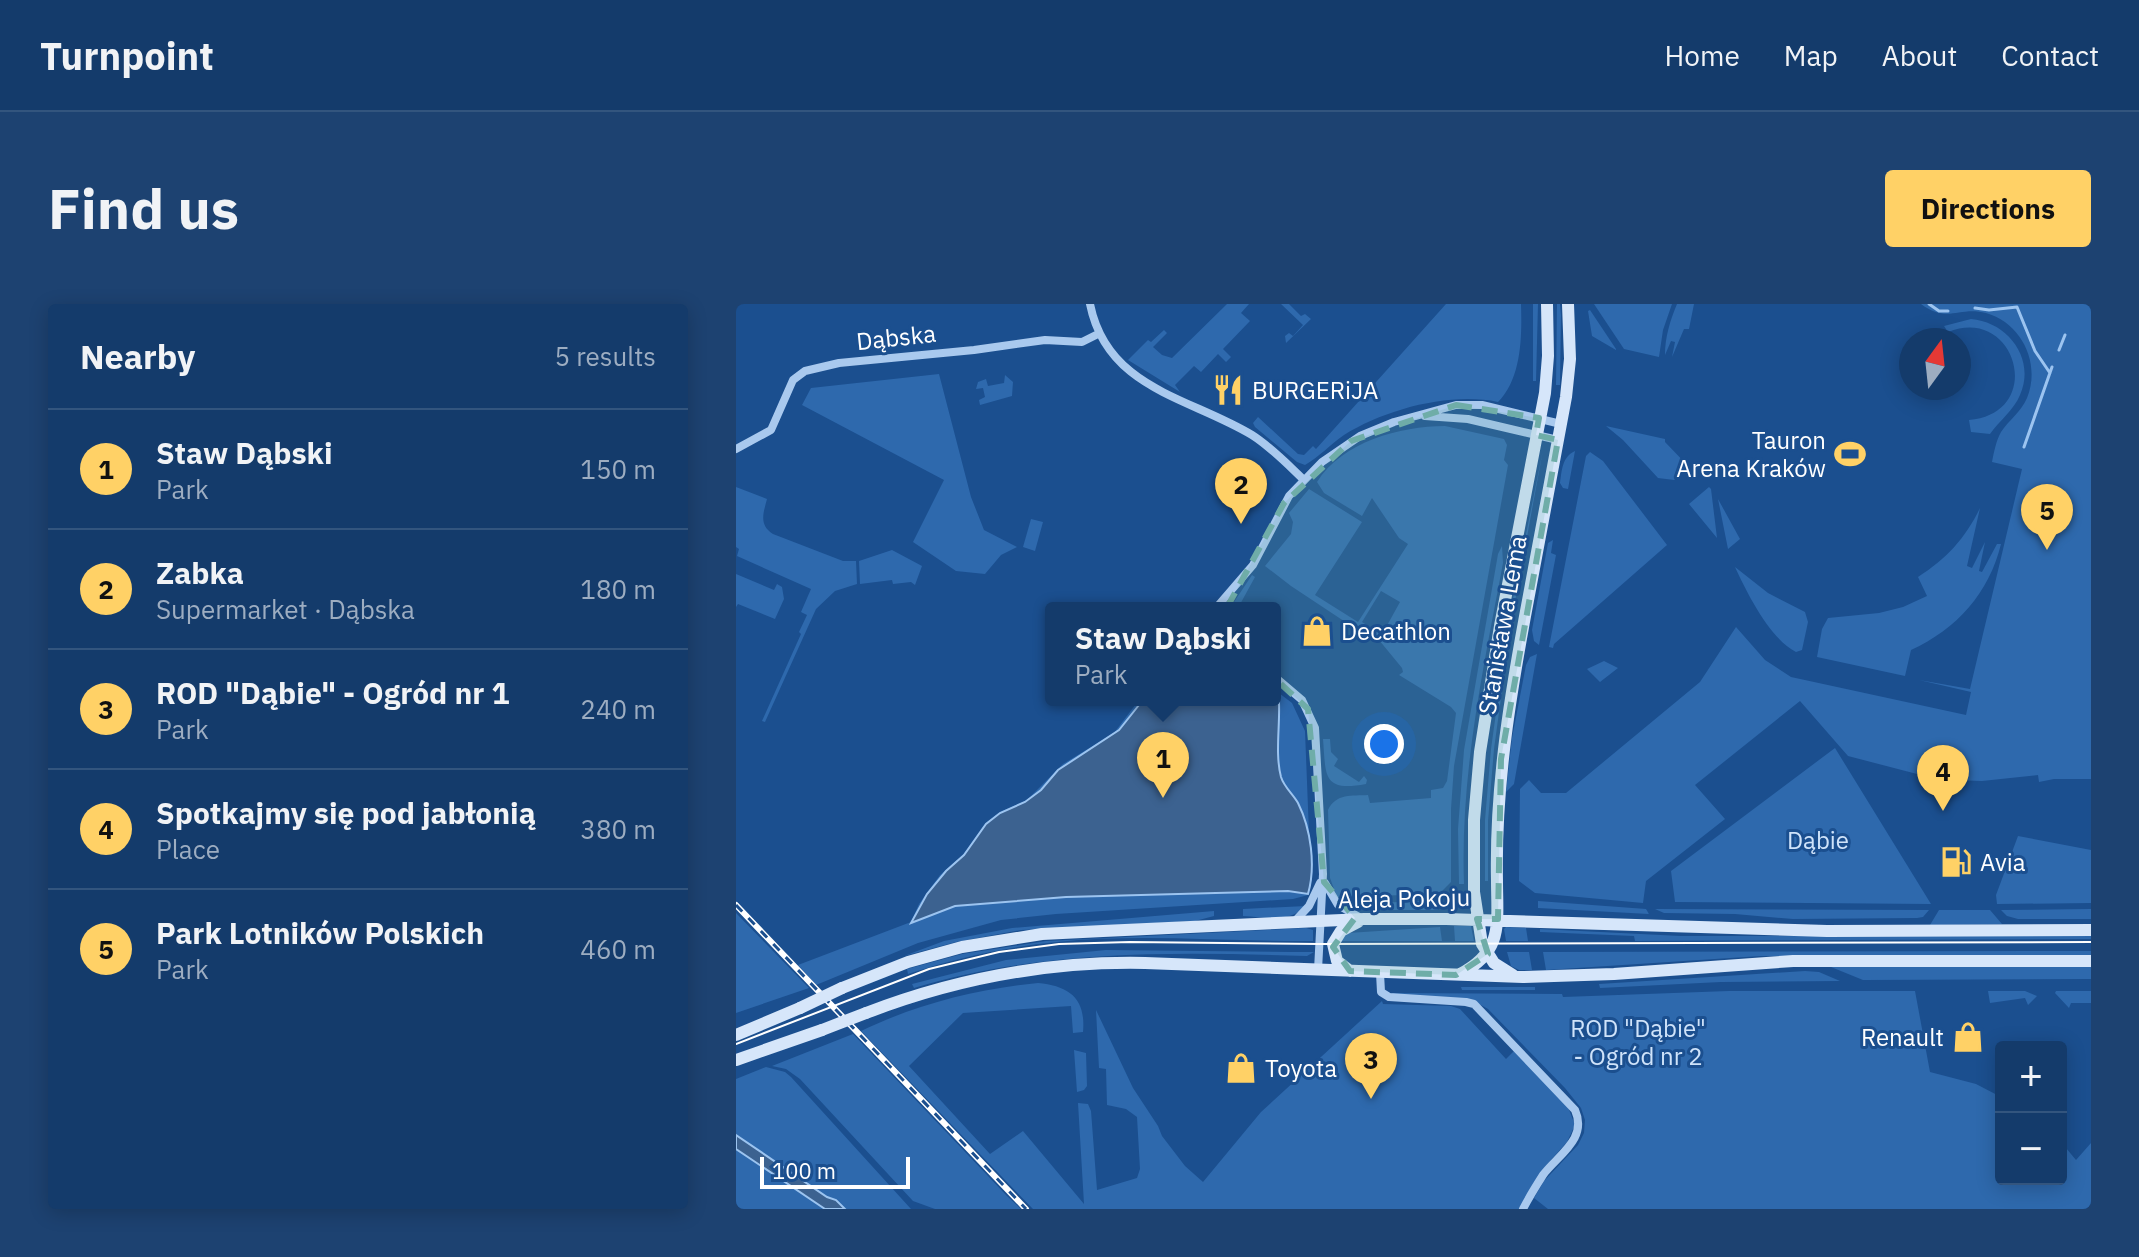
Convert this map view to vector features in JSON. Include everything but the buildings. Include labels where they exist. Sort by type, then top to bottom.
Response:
[{"type":"main road","name":"Stanisława Lema","points":[[1488,954],[1482,944],[1477,919],[1474,832],[1480,752],[1547,372],[1547,304]]},
{"type":"main road","name":"Stanisława Lema","points":[[1488,954],[1496,938],[1498,919],[1496,834],[1501,759],[1569,370],[1568,304]]},
{"type":"main road","name":"Aleja Pokoju","points":[[736,1035],[872,975],[934,954],[1015,938],[1364,919],[1498,919],[1813,930],[2091,930]]},
{"type":"main road","points":[[1350,971],[1337,961],[1333,944],[1341,931],[1364,919]]},
{"type":"main road","points":[[1456,975],[1476,965],[1488,954],[1503,971],[1523,977]]},
{"type":"main road","points":[[736,1060],[925,991],[970,979],[1052,966],[1125,963],[1523,977],[1793,961],[2091,961]]},
{"type":"street","points":[[1090,304],[1098,334],[1117,360],[1140,379],[1170,397],[1253,436],[1304,480]]},
{"type":"street","name":"Dąbska","points":[[736,449],[771,430],[793,380],[805,371],[839,363],[998,348],[1045,340],[1082,342],[1098,334]]},
{"type":"street","points":[[1222,602],[1259,555],[1284,503],[1322,462],[1351,441],[1386,424],[1442,407],[1469,404],[1561,424]]},
{"type":"street","points":[[1416,416],[1468,419],[1558,440]]},
{"type":"street","points":[[1228,602],[1233,590]]},
{"type":"street","points":[[1281,682],[1299,695],[1313,721],[1323,874],[1318,970]]},
{"type":"street","points":[[1323,874],[1334,900],[1342,908],[1364,919]]},
{"type":"street","points":[[1289,924],[1307,910],[1323,874]]},
{"type":"street","points":[[1380,973],[1381,992],[1389,997],[1474,1004],[1575,1110],[1579,1123],[1575,1139],[1545,1173],[1523,1209]]},
{"type":"highlighted area","points":[[1456,405],[1539,418],[1536,435],[1558,440],[1501,759],[1498,919],[1477,919],[1488,954],[1456,975],[1350,971],[1333,947],[1355,918],[1324,882],[1308,709],[1258,663],[1217,641],[1218,624],[1284,503],[1351,441]]},
{"type":"green space","points":[[1227,304],[1249,304],[1241,313],[1250,321],[1223,349],[1231,357],[1226,362],[1218,354],[1201,372],[1194,366],[1175,385],[1180,392],[1128,360],[1148,340],[1151,342],[1164,330],[1167,333],[1153,347],[1162,355],[1172,358]]},
{"type":"green space","points":[[1281,304],[1289,304],[1301,316],[1305,314],[1311,319],[1286,343],[1285,336],[1289,333],[1293,336],[1303,325]]},
{"type":"green space","points":[[1446,304],[1521,304],[1516,369],[1498,402],[1460,399],[1399,410],[1344,435],[1305,465],[1297,462],[1255,427],[1253,423],[1258,417],[1298,454],[1304,455],[1313,446],[1316,449]]},
{"type":"green space","points":[[1533,304],[1538,304],[1536,381],[1533,381]]},
{"type":"green space","points":[[1557,304],[1560,304],[1561,315],[1560,385],[1556,385]]},
{"type":"green space","points":[[1594,304],[1672,304],[1663,330],[1659,357],[1624,349]]},
{"type":"green space","points":[[1677,304],[1694,304],[1689,329],[1684,329],[1672,357],[1675,342],[1671,341],[1665,355],[1665,348]]},
{"type":"green space","points":[[1921,304],[2091,304],[2091,779],[2039,782],[2038,775],[1982,781],[1953,780],[1848,756],[1800,701],[1695,785],[1725,819],[1646,881],[1643,903],[1535,893],[1519,881],[1520,789],[1529,780],[1541,793],[1566,793],[1700,682],[1736,627],[1765,660],[1791,677],[1966,715],[1971,692],[1919,680],[1970,689],[2022,469],[1992,462],[2001,432],[2027,398],[2032,372],[2025,346],[2010,326],[1999,318],[1976,311],[1939,313]]},
{"type":"green space","points":[[1590,310],[1616,350],[1592,336]]},
{"type":"green space","points":[[1971,319],[1997,327],[2007,335],[2021,356],[2024,382],[2020,395],[1990,434],[1971,432],[1969,420],[1993,413],[2008,399],[2015,382],[2013,363],[2005,346],[1991,333],[1972,327],[1944,326]]},
{"type":"green space","points":[[939,374],[971,497],[984,530],[1017,547],[1001,555],[985,574],[956,571],[913,542],[944,480],[802,405],[811,388]]},
{"type":"green space","points":[[1005,375],[1013,382],[1012,396],[980,405],[979,400],[985,397],[983,388],[976,389],[978,382],[986,379],[988,386],[1004,383]]},
{"type":"green space","points":[[1445,426],[1504,439],[1507,445],[1504,460],[1508,465],[1454,766],[1451,882],[1439,894],[1337,897],[1330,878],[1328,810],[1331,805],[1340,798],[1350,796],[1368,795],[1370,803],[1431,798],[1431,790],[1443,788],[1447,781],[1456,713],[1399,675],[1403,672],[1402,668],[1379,640],[1400,602],[1381,591],[1362,622],[1380,633],[1374,641],[1265,566],[1291,534],[1293,522],[1289,513],[1309,489],[1362,522],[1315,595],[1358,622],[1408,544],[1399,538],[1372,498],[1362,516],[1324,493],[1317,482],[1341,456],[1374,439],[1410,429]]},
{"type":"green space","points":[[1606,426],[1665,439],[1691,469],[1674,480],[1658,478]]},
{"type":"green space","points":[[1543,450],[1512,618],[1494,749],[1488,821],[1488,881],[1485,881],[1485,820],[1491,749],[1509,618]]},
{"type":"green space","points":[[1575,451],[1568,489],[1563,488],[1560,483],[1563,464]]},
{"type":"green space","points":[[1590,452],[1603,461],[1667,545],[1553,648],[1549,647],[1586,456]]},
{"type":"green space","points":[[736,487],[767,499],[764,523],[773,534],[843,561],[856,561],[857,584],[835,591],[816,609],[765,722],[762,721],[801,634],[799,632],[807,615],[801,612],[811,589],[737,556]]},
{"type":"green space","points":[[1709,487],[1711,489],[1717,538],[1689,504]]},
{"type":"green space","points":[[1718,499],[1740,539],[1728,549]]},
{"type":"green space","points":[[1980,508],[1967,566],[1972,568],[1985,542],[1979,571],[1982,572],[1997,544],[2001,544],[1996,562],[1969,608],[1943,631],[1911,650],[1905,676],[1817,657],[1822,629],[1828,618],[1879,613],[1927,596],[1918,577],[1954,547]]},
{"type":"green space","points":[[1031,519],[1043,522],[1035,551],[1023,547]]},
{"type":"green space","points":[[1553,540],[1551,553],[1556,555],[1539,645],[1534,641],[1532,630],[1548,543]]},
{"type":"green space","points":[[1502,546],[1503,563],[1469,763],[1464,884],[1459,884],[1458,829],[1464,750],[1498,554]]},
{"type":"green space","points":[[892,550],[922,566],[915,585],[911,582],[893,584],[892,580],[860,584],[859,561]]},
{"type":"green space","points":[[1735,567],[1768,593],[1805,612],[1808,622],[1802,650],[1796,652],[1786,646],[1768,626]]},
{"type":"green space","points":[[736,574],[774,590],[777,584],[782,587],[784,599],[775,619],[738,604],[736,607]]},
{"type":"green space","points":[[1252,575],[1255,577],[1241,602],[1234,602]]},
{"type":"green space","points":[[1537,654],[1514,784],[1506,792],[1512,738],[1526,665],[1530,657]]},
{"type":"green space","points":[[1604,661],[1618,668],[1600,682],[1587,669]]},
{"type":"green space","points":[[1281,695],[1292,703],[1305,731],[1311,884],[1308,895],[1293,899],[1001,920],[918,943],[816,985],[798,965],[911,922],[919,904],[940,875],[963,855],[986,823],[1000,812],[1027,800],[1063,764],[1114,733],[1134,706],[1281,706]]},
{"type":"green space","points":[[1323,739],[1330,739],[1331,752],[1338,759],[1334,766],[1359,782],[1364,776],[1366,784],[1341,786],[1329,778]]},
{"type":"green space","name":"Dąbie","points":[[1835,748],[1931,904],[1675,902],[1671,871]]},
{"type":"green space","points":[[2018,836],[2091,850],[2091,903],[1997,904],[1996,895]]},
{"type":"green space","points":[[1436,900],[1438,910],[1361,910],[1344,905]]},
{"type":"green space","points":[[1538,901],[1646,909],[1649,914],[1538,908]]},
{"type":"green space","points":[[1306,906],[1284,917],[1243,916],[1243,909]]},
{"type":"green space","points":[[1655,909],[1929,910],[1923,917],[1917,918],[1793,919],[1664,913]]},
{"type":"green space","points":[[2091,909],[2091,919],[2018,919],[2007,916],[2001,910]]},
{"type":"green space","points":[[1939,910],[1990,910],[2002,924],[1930,925]]},
{"type":"green space","points":[[1214,911],[1214,916],[1195,921],[1021,930],[904,956],[944,941],[1012,928]]},
{"type":"green space","points":[[736,913],[809,988],[736,1013]]},
{"type":"green space","points":[[1454,926],[1471,926],[1474,941],[1455,941]]},
{"type":"green space","points":[[1440,927],[1442,941],[1338,941],[1348,933]]},
{"type":"green space","points":[[1506,927],[1526,928],[1528,941],[1506,941]]},
{"type":"green space","points":[[1306,928],[1313,930],[1313,941],[1089,939],[1000,950],[908,974],[907,969],[962,954],[1046,941]]},
{"type":"green space","points":[[1540,929],[1681,936],[2091,936],[2091,939],[1635,941],[1634,936],[1540,932]]},
{"type":"green space","points":[[1106,950],[1314,952],[1307,956],[1109,956],[1011,966],[914,988],[912,984],[1006,960]]},
{"type":"green space","points":[[2091,951],[2091,955],[1761,956],[1546,970],[1543,952]]},
{"type":"green space","points":[[1507,952],[1529,952],[1532,970],[1519,970],[1511,966]]},
{"type":"green space","points":[[1831,967],[2091,967],[2091,979],[1863,980]]},
{"type":"green space","points":[[1819,972],[1840,981],[1721,982],[1600,988],[1599,984]]},
{"type":"green space","points":[[1038,983],[1059,987],[1074,996],[1082,1011],[1083,1032],[1073,1033],[1071,1006],[963,1013],[909,1066],[990,1154],[1023,1131],[1084,1204],[1078,1103],[1088,1104],[1091,1111],[1097,1190],[1137,1178],[1140,1169],[1137,1117],[1126,1109],[1107,1105],[1106,1069],[1099,1068],[1096,1010],[1133,1088],[1162,1136],[1185,1166],[1203,1182],[1261,1112],[1382,1001],[1383,1004],[1451,1006],[1460,1009],[1506,1059],[1514,1051],[1568,1107],[1575,1125],[1567,1142],[1542,1170],[1519,1209],[1033,1209],[861,1031],[948,999]]},
{"type":"green space","points":[[1461,987],[1535,987],[1535,990],[1462,990]]},
{"type":"green space","name":"ROD \"Dąbie\" - Ogród nr 2","points":[[1729,991],[1915,991],[1930,1072],[1976,1084],[1995,1094],[1995,1185],[2067,1185],[2067,1149],[2076,1160],[2091,1143],[2091,1209],[1548,1209],[1534,1198],[1544,1181],[1578,1145],[1584,1133],[1585,1120],[1581,1108],[1488,1009],[1463,999],[1389,993],[1562,994],[1563,997]]},
{"type":"green space","points":[[1988,991],[2025,991],[2037,996],[2028,1005],[2025,998],[1990,1003]]},
{"type":"green space","points":[[2056,991],[2091,991],[2091,1003],[2071,1003],[2069,1008]]},
{"type":"green space","points":[[853,1034],[1021,1209],[935,1209],[913,1201],[800,1079],[786,1069],[772,1066]]},
{"type":"green space","points":[[1074,1050],[1086,1053],[1087,1086],[1077,1092]]},
{"type":"green space","points":[[766,1067],[785,1072],[791,1077],[911,1209],[845,1209],[736,1135],[736,1079]]},
{"type":"green space","points":[[736,1149],[825,1209],[736,1209]]},
{"type":"shaded area","points":[[1138,706],[1279,706],[1281,777],[1298,803],[1309,836],[1312,872],[1308,894],[1288,891],[1066,897],[955,906],[911,923],[927,894],[964,855],[986,824],[1000,813],[1025,802],[1041,790],[1058,770],[1119,730]]},
{"type":"shaded area","points":[[736,1135],[845,1209],[825,1209],[736,1149]]},
{"type":"waterway","points":[[1929,304],[1939,311],[1948,311]]},
{"type":"waterway","points":[[1975,308],[2017,307],[2035,351],[2050,373]]},
{"type":"waterway","points":[[2059,350],[2065,335]]},
{"type":"waterway","points":[[2024,447],[2052,367]]},
{"type":"tram line","points":[[736,1044],[929,969],[999,952],[1059,944],[2091,942]]},
{"type":"railway","points":[[736,905],[1026,1209]]},
{"type":"place","name":"BURGERiJA","points":[[1228,390]]},
{"type":"place","name":"Tauron Arena Kraków","points":[[1850,454]]},
{"type":"place","name":"Zabka","points":[[1241,524]]},
{"type":"place","name":"Park Lotników Polskich","points":[[2047,550]]},
{"type":"place","name":"Decathlon","points":[[1317,631]]},
{"type":"place","name":"Staw Dąbski","points":[[1163,798]]},
{"type":"place","name":"Spotkajmy się pod jabłonią","points":[[1943,811]]},
{"type":"place","name":"Avia","points":[[1956,862]]},
{"type":"place","name":"Renault","points":[[1968,1037]]},
{"type":"place","name":"Toyota","points":[[1241,1068]]},
{"type":"place","name":"ROD \"Dąbie\" - Ogród nr 1","points":[[1371,1099]]}]
